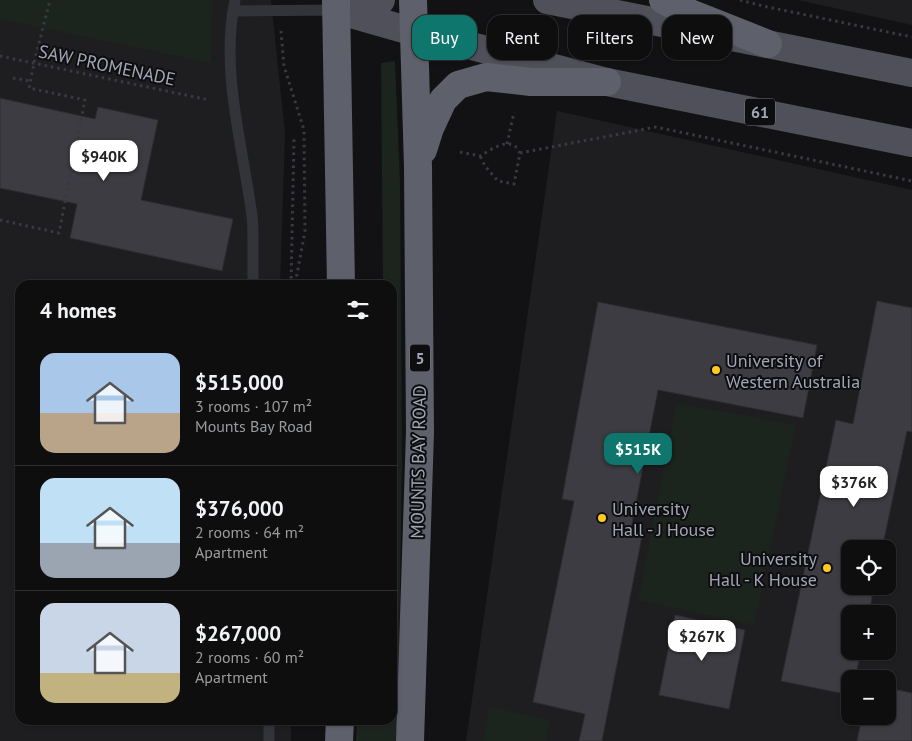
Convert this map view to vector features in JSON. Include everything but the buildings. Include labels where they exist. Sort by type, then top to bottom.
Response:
[{"type":"highway","name":"5","points":[[413,0],[413,15]]},
{"type":"highway","points":[[664,0],[680,9],[768,44]]},
{"type":"highway","points":[[337,5],[341,280]]},
{"type":"highway","name":"MOUNTS BAY ROAD","points":[[410,741],[420,432],[415,60]]},
{"type":"highway","name":"61","points":[[418,167],[430,128],[443,100],[458,85],[486,77],[531,82],[607,82]]},
{"type":"highway","points":[[339,741],[340,725]]},
{"type":"main road","points":[[337,5],[381,0]]},
{"type":"main road","points":[[547,0],[912,73]]},
{"type":"main road","name":"61","points":[[337,5],[412,31]]},
{"type":"main road","name":"61","points":[[477,47],[607,82],[912,143]]},
{"type":"lane","points":[[253,280],[253,219],[230,70],[230,39],[234,6],[337,5]]},
{"type":"lane","points":[[269,725],[269,741]]},
{"type":"path","points":[[0,220],[58,233],[85,100],[29,88],[50,0]]},
{"type":"path","points":[[740,0],[912,37]]},
{"type":"path","points":[[281,32],[284,66],[304,130],[305,231],[294,280]]},
{"type":"path","name":"SAW PROMENADE","points":[[0,56],[208,100]]},
{"type":"path","points":[[13,78],[30,81]]},
{"type":"path","points":[[507,144],[514,112]]},
{"type":"path","points":[[520,153],[656,127],[912,181]]},
{"type":"path","points":[[293,280],[294,138]]},
{"type":"path","points":[[460,152],[480,156],[494,148],[507,144],[515,146],[520,153],[514,184],[498,181],[480,156]]},
{"type":"shaded area","points":[[0,0],[271,0],[285,133],[280,280],[15,280],[15,725],[291,725],[291,741],[0,741]]},
{"type":"shaded area","points":[[0,0],[212,0],[211,63],[0,19]]},
{"type":"shaded area","points":[[798,0],[912,0],[912,25]]},
{"type":"shaded area","points":[[395,61],[400,183],[402,461],[398,711],[396,741],[356,741],[357,725],[397,725],[397,280],[383,280],[381,63]]},
{"type":"shaded area","name":"University of Western Australia","points":[[557,111],[912,190],[912,741],[466,741]]},
{"type":"shaded area","points":[[677,403],[796,425],[754,625],[638,600]]},
{"type":"shaded area","points":[[489,707],[550,720],[546,741],[483,741]]},
{"type":"place","name":"University of Western Australia","points":[[716,370]]},
{"type":"place","name":"University Hall - J House","points":[[602,518]]},
{"type":"place","name":"University Hall - K House","points":[[827,568]]}]
